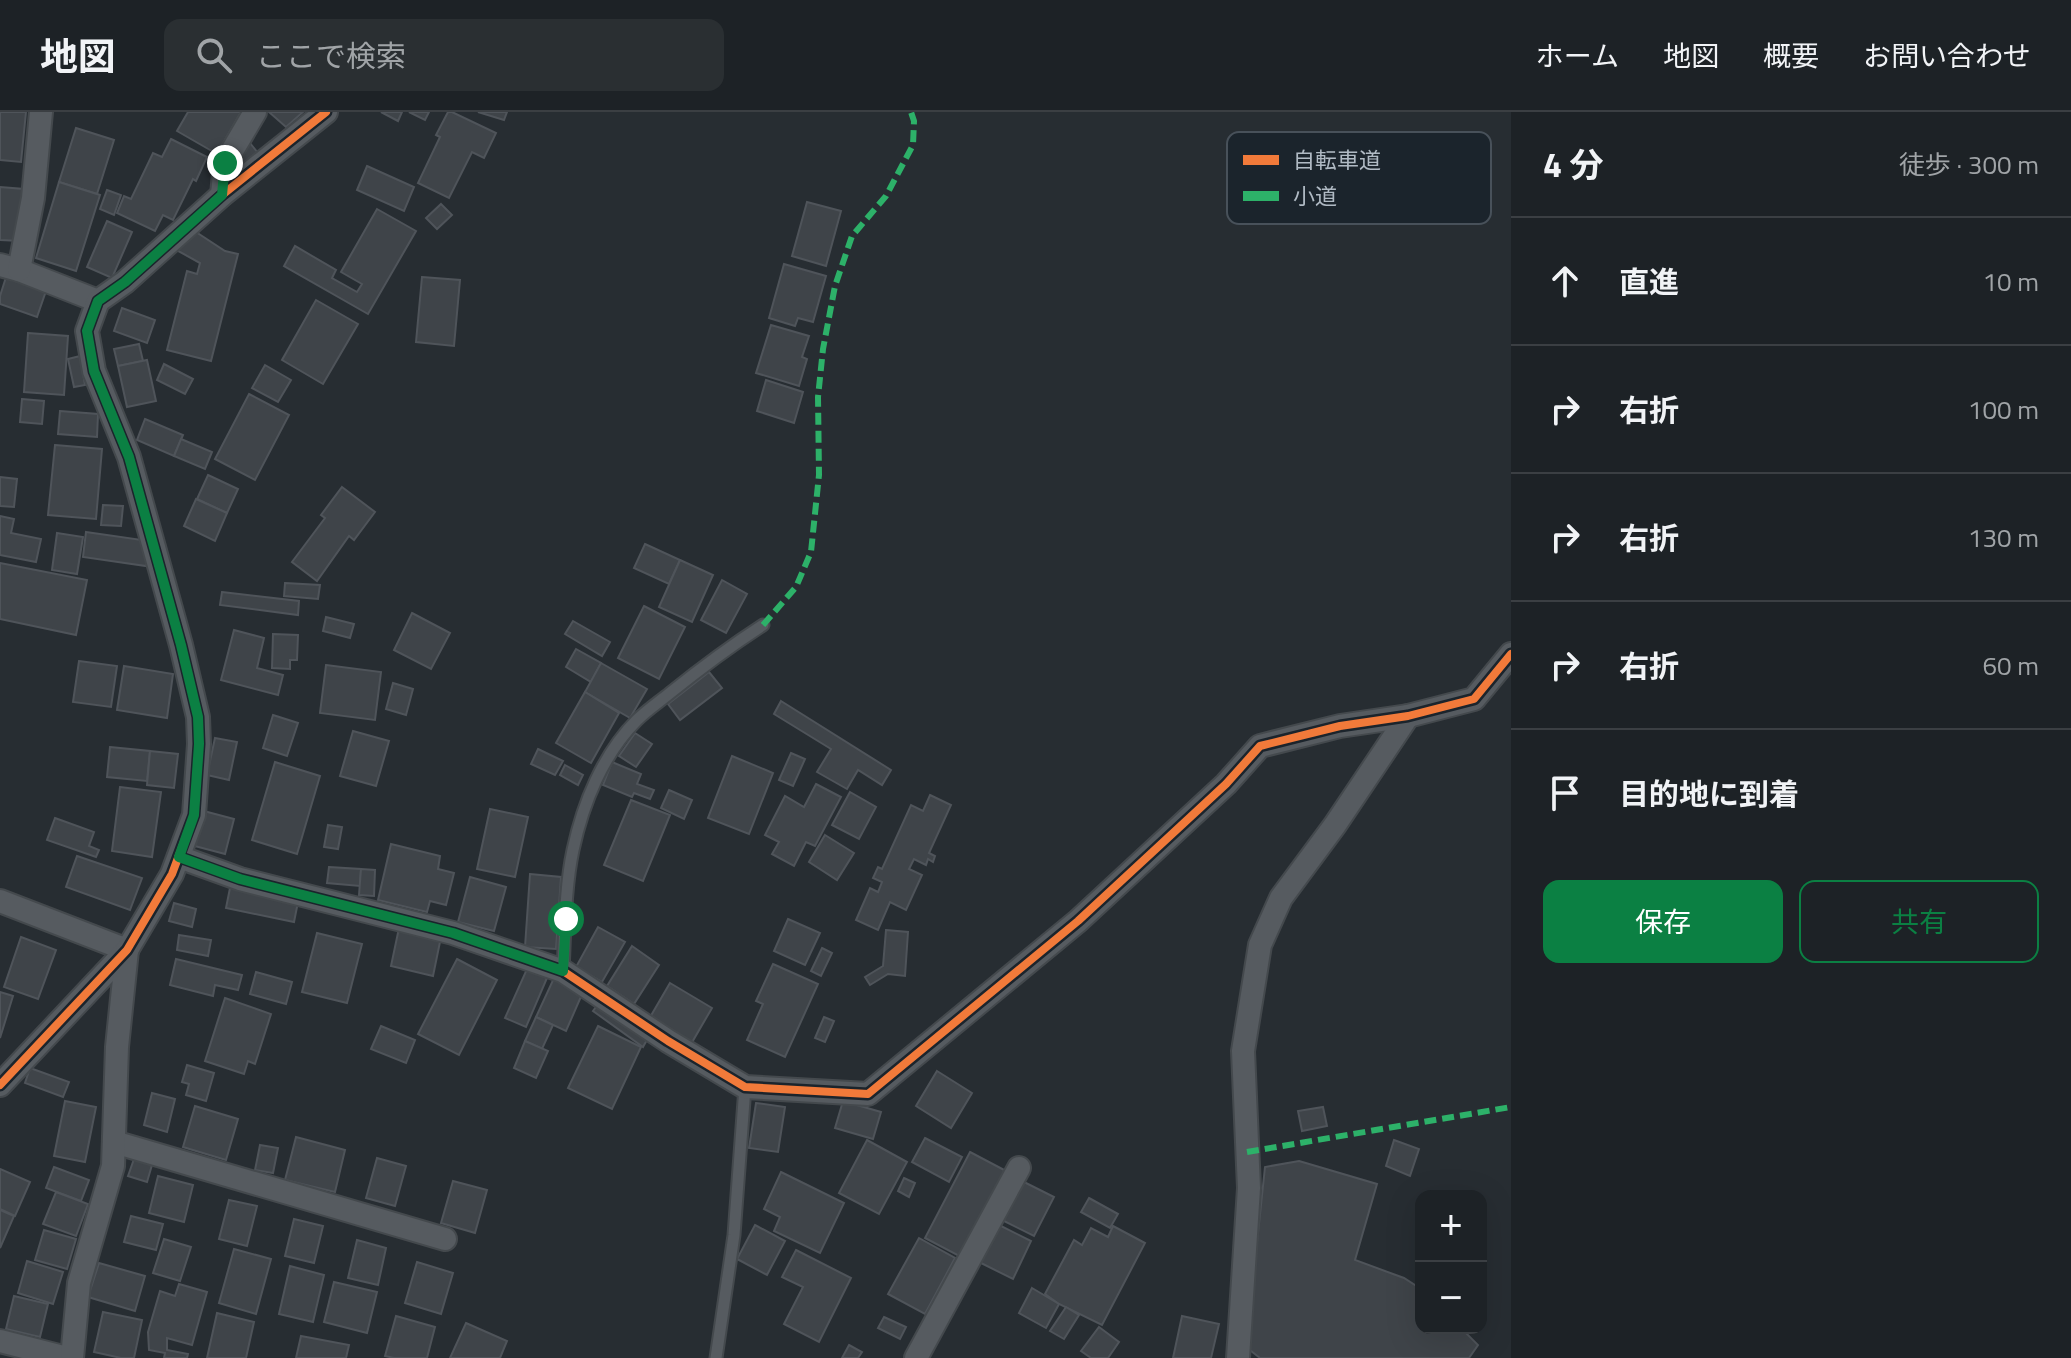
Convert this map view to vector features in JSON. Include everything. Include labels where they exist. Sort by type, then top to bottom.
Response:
[{"type":"street","points":[[41,112],[33,198],[10,268],[98,301]]},
{"type":"street","points":[[222,195],[225,163],[255,112]]},
{"type":"street","points":[[4,1076],[127,950],[172,874],[194,815],[198,717],[129,457],[94,371],[87,331],[98,301],[125,282],[222,195],[326,112]]},
{"type":"street","points":[[179,857],[240,879],[453,933],[563,971],[668,1041],[745,1087],[868,1094],[1078,921],[1226,784],[1260,746],[1340,726],[1408,716],[1474,699],[1511,654]]},
{"type":"street","points":[[1238,1358],[1249,1188],[1243,1051],[1260,945],[1281,898],[1335,825],[1408,716]]},
{"type":"street","points":[[0,901],[127,950]]},
{"type":"street","points":[[0,1341],[70,1358],[79,1283],[113,1166],[117,1047],[127,950]]},
{"type":"street","points":[[114,1142],[445,1239]]},
{"type":"street","points":[[916,1358],[1019,1168]]},
{"type":"lane","points":[[563,971],[572,853],[591,789],[604,766],[637,719],[718,654],[763,625]]},
{"type":"lane","points":[[716,1358],[734,1235],[745,1087]]},
{"type":"building","points":[[0,112],[26,112],[21,162],[0,160]]},
{"type":"building","points":[[188,112],[241,112],[217,154],[177,131]]},
{"type":"building","points":[[269,112],[303,112],[286,127]]},
{"type":"building","points":[[381,112],[402,112],[398,121]]},
{"type":"building","points":[[409,112],[429,112],[425,120]]},
{"type":"building","points":[[448,112],[496,133],[484,158],[472,152],[449,198],[418,183]]},
{"type":"building","points":[[478,112],[507,112],[504,120]]},
{"type":"building","points":[[76,128],[114,140],[97,194],[59,182]]},
{"type":"building","points":[[171,139],[207,157],[173,220],[163,215],[155,231],[117,213],[124,196],[131,199],[153,153],[162,157]]},
{"type":"building","points":[[250,143],[258,153],[239,168],[231,158]]},
{"type":"building","points":[[367,166],[414,187],[404,211],[357,190]]},
{"type":"building","points":[[59,182],[100,195],[76,271],[36,258]]},
{"type":"building","points":[[0,187],[24,189],[20,241],[0,240]]},
{"type":"building","points":[[107,190],[121,195],[114,215],[100,209]]},
{"type":"building","points":[[807,202],[841,211],[826,266],[792,256]]},
{"type":"building","points":[[441,204],[452,215],[437,229],[426,218]]},
{"type":"building","points":[[377,209],[416,231],[368,314],[284,266],[295,246],[336,270],[332,278],[357,292],[362,284],[341,272]]},
{"type":"building","points":[[107,221],[132,232],[112,278],[87,267]]},
{"type":"building","points":[[193,230],[225,251],[238,254],[211,361],[167,350],[187,271],[197,274],[200,263],[171,247]]},
{"type":"building","points":[[784,264],[826,276],[813,322],[798,318],[795,326],[769,318]]},
{"type":"building","points":[[7,274],[47,288],[37,317],[0,304]]},
{"type":"building","points":[[422,277],[460,280],[454,346],[416,342]]},
{"type":"building","points":[[316,300],[358,324],[323,384],[282,360]]},
{"type":"building","points":[[122,308],[155,320],[147,343],[114,331]]},
{"type":"building","points":[[771,325],[809,336],[802,357],[807,359],[799,386],[756,373]]},
{"type":"building","points":[[28,333],[68,336],[64,395],[24,392]]},
{"type":"building","points":[[139,344],[143,361],[118,366],[114,349]]},
{"type":"building","points":[[80,356],[85,385],[74,387],[68,359]]},
{"type":"building","points":[[147,360],[156,401],[127,407],[118,366]]},
{"type":"building","points":[[164,364],[193,379],[185,394],[157,380]]},
{"type":"building","points":[[265,365],[291,380],[278,402],[252,388]]},
{"type":"building","points":[[766,380],[803,392],[794,423],[757,411]]},
{"type":"building","points":[[249,394],[289,415],[255,480],[215,459]]},
{"type":"building","points":[[22,399],[44,401],[42,424],[20,422]]},
{"type":"building","points":[[60,411],[98,414],[97,437],[58,434]]},
{"type":"building","points":[[145,419],[183,435],[174,456],[137,440]]},
{"type":"building","points":[[181,439],[212,452],[205,469],[174,456]]},
{"type":"building","points":[[55,445],[102,449],[96,519],[48,515]]},
{"type":"building","points":[[208,475],[238,489],[227,513],[197,499]]},
{"type":"building","points":[[0,477],[17,479],[14,507],[0,506]]},
{"type":"building","points":[[342,487],[375,512],[354,540],[349,536],[317,581],[292,562],[325,518],[321,515]]},
{"type":"building","points":[[196,499],[227,513],[215,541],[184,526]]},
{"type":"building","points":[[103,505],[123,506],[121,526],[101,525]]},
{"type":"building","points":[[0,516],[14,519],[11,533],[41,539],[36,562],[0,555]]},
{"type":"building","points":[[86,532],[149,541],[146,566],[83,557]]},
{"type":"building","points":[[57,533],[83,537],[77,574],[52,570]]},
{"type":"building","points":[[645,544],[680,560],[669,584],[634,568]]},
{"type":"building","points":[[680,560],[713,575],[692,622],[659,607]]},
{"type":"building","points":[[0,563],[87,580],[76,635],[0,619]]},
{"type":"building","points":[[722,580],[747,594],[726,633],[701,620]]},
{"type":"building","points":[[285,583],[320,585],[318,599],[284,596]]},
{"type":"building","points":[[222,592],[299,601],[298,615],[220,605]]},
{"type":"building","points":[[644,606],[685,627],[659,679],[618,658]]},
{"type":"building","points":[[412,613],[450,633],[431,669],[394,650]]},
{"type":"building","points":[[326,617],[354,624],[350,638],[323,631]]},
{"type":"building","points":[[573,621],[610,642],[602,656],[565,634]]},
{"type":"building","points":[[234,630],[264,638],[257,668],[283,675],[278,695],[221,680]]},
{"type":"building","points":[[273,634],[298,635],[297,660],[290,660],[290,669],[272,668]]},
{"type":"building","points":[[576,649],[601,663],[591,682],[566,667]]},
{"type":"building","points":[[79,661],[117,666],[111,707],[73,702]]},
{"type":"building","points":[[601,663],[647,689],[630,718],[585,692]]},
{"type":"building","points":[[326,665],[381,672],[375,720],[320,713]]},
{"type":"building","points":[[124,666],[173,674],[167,718],[117,710]]},
{"type":"building","points":[[709,672],[722,688],[680,720],[668,704]]},
{"type":"building","points":[[393,683],[413,689],[406,715],[386,709]]},
{"type":"building","points":[[585,692],[619,713],[591,763],[556,743]]},
{"type":"building","points":[[781,701],[891,770],[882,785],[858,770],[847,789],[817,772],[831,749],[774,714]]},
{"type":"building","points":[[273,715],[298,723],[287,756],[263,748]]},
{"type":"building","points":[[353,731],[389,741],[376,786],[340,776]]},
{"type":"building","points":[[635,733],[652,744],[636,767],[619,756]]},
{"type":"building","points":[[215,738],[237,742],[229,780],[207,775]]},
{"type":"building","points":[[110,747],[150,751],[147,781],[107,777]]},
{"type":"building","points":[[538,749],[563,761],[555,775],[531,764]]},
{"type":"building","points":[[150,751],[178,754],[174,788],[147,785]]},
{"type":"building","points":[[791,753],[805,759],[793,786],[779,780]]},
{"type":"building","points":[[732,756],[773,773],[749,834],[708,818]]},
{"type":"building","points":[[275,762],[320,776],[297,854],[252,840]]},
{"type":"building","points":[[612,762],[641,774],[637,784],[654,790],[650,799],[634,793],[632,797],[603,785]]},
{"type":"building","points":[[565,765],[583,775],[578,785],[560,775]]},
{"type":"building","points":[[816,784],[841,797],[815,846],[806,842],[794,866],[772,854],[779,842],[765,835],[785,796],[804,807]]},
{"type":"building","points":[[120,787],[161,792],[152,857],[112,851]]},
{"type":"building","points":[[669,790],[692,800],[684,819],[661,808]]},
{"type":"building","points":[[850,792],[876,807],[859,839],[832,825]]},
{"type":"building","points":[[930,795],[951,805],[929,853],[935,856],[933,862],[928,859],[926,865],[914,859],[909,869],[922,875],[906,910],[890,902],[878,930],[856,920],[870,888],[878,892],[882,882],[873,878],[878,867],[882,869],[911,805],[923,811]]},
{"type":"building","points":[[631,800],[670,815],[643,881],[604,865]]},
{"type":"building","points":[[490,809],[528,817],[515,877],[477,869]]},
{"type":"building","points":[[200,810],[234,819],[225,854],[191,845]]},
{"type":"building","points":[[55,818],[94,832],[89,846],[99,850],[96,857],[47,840]]},
{"type":"building","points":[[328,825],[342,827],[338,849],[324,847]]},
{"type":"building","points":[[825,835],[854,853],[837,880],[809,862]]},
{"type":"building","points":[[391,844],[440,856],[438,869],[454,873],[446,905],[430,901],[427,912],[378,900]]},
{"type":"building","points":[[77,856],[142,878],[130,910],[66,887]]},
{"type":"building","points":[[329,867],[361,869],[360,886],[327,883]]},
{"type":"building","points":[[361,869],[375,870],[374,896],[359,895]]},
{"type":"building","points":[[530,874],[561,877],[556,949],[525,947]]},
{"type":"building","points":[[470,877],[506,887],[494,931],[458,922]]},
{"type":"building","points":[[231,883],[299,897],[294,922],[226,908]]},
{"type":"building","points":[[174,903],[196,909],[192,927],[169,921]]},
{"type":"building","points":[[788,919],[820,933],[805,965],[774,951]]},
{"type":"building","points":[[598,927],[625,942],[602,982],[576,967]]},
{"type":"building","points":[[399,928],[441,937],[433,976],[391,966]]},
{"type":"building","points":[[886,930],[908,932],[905,976],[888,974],[870,985],[865,977],[883,966]]},
{"type":"building","points":[[317,933],[362,944],[347,1003],[302,992]]},
{"type":"building","points":[[179,935],[211,940],[208,956],[177,950]]},
{"type":"building","points":[[21,937],[56,950],[38,999],[4,987]]},
{"type":"building","points":[[632,946],[659,965],[634,1004],[607,986]]},
{"type":"building","points":[[822,948],[832,953],[821,976],[811,971]]},
{"type":"building","points":[[176,959],[242,975],[238,990],[215,985],[213,996],[170,985]]},
{"type":"building","points":[[457,959],[497,980],[459,1055],[418,1034]]},
{"type":"building","points":[[773,964],[818,984],[785,1057],[747,1040],[763,1004],[756,1001]]},
{"type":"building","points":[[527,969],[547,978],[526,1027],[505,1018]]},
{"type":"building","points":[[256,972],[292,982],[286,1004],[250,994]]},
{"type":"building","points":[[554,978],[583,992],[566,1031],[536,1017]]},
{"type":"building","points":[[670,983],[712,1008],[691,1044],[649,1019]]},
{"type":"building","points":[[0,992],[13,996],[0,1038]]},
{"type":"building","points":[[225,998],[271,1014],[255,1064],[248,1061],[244,1074],[205,1061]]},
{"type":"building","points":[[599,1003],[648,1038],[643,1047],[593,1011]]},
{"type":"building","points":[[536,1017],[553,1025],[542,1049],[525,1041]]},
{"type":"building","points":[[824,1017],[834,1021],[825,1042],[815,1038]]},
{"type":"building","points":[[381,1026],[415,1040],[406,1063],[371,1049]]},
{"type":"building","points":[[598,1026],[641,1047],[612,1109],[568,1088]]},
{"type":"building","points":[[525,1041],[548,1051],[536,1078],[514,1068]]},
{"type":"building","points":[[187,1065],[214,1073],[206,1101],[186,1095],[189,1084],[182,1082]]},
{"type":"building","points":[[30,1068],[69,1082],[63,1097],[25,1083]]},
{"type":"building","points":[[937,1071],[972,1093],[951,1128],[916,1106]]},
{"type":"building","points":[[152,1093],[175,1099],[167,1132],[144,1125]]},
{"type":"building","points":[[65,1101],[96,1107],[85,1162],[54,1156]]},
{"type":"building","points":[[843,1101],[881,1112],[873,1139],[835,1128]]},
{"type":"building","points":[[756,1103],[785,1107],[778,1152],[749,1148]]},
{"type":"building","points":[[195,1106],[238,1119],[226,1160],[183,1147]]},
{"type":"building","points":[[1323,1107],[1327,1126],[1302,1131],[1298,1111]]},
{"type":"building","points":[[296,1137],[345,1150],[335,1192],[285,1180]]},
{"type":"building","points":[[925,1138],[962,1157],[949,1182],[912,1162]]},
{"type":"building","points":[[867,1140],[907,1162],[879,1214],[839,1193]]},
{"type":"building","points":[[1394,1140],[1419,1149],[1410,1176],[1386,1166]]},
{"type":"building","points":[[260,1145],[278,1148],[273,1173],[255,1170]]},
{"type":"building","points":[[970,1152],[1008,1172],[963,1258],[925,1238]]},
{"type":"building","points":[[377,1158],[406,1166],[395,1206],[366,1198]]},
{"type":"building","points":[[134,1159],[152,1165],[147,1182],[128,1176]]},
{"type":"building","points":[[1299,1161],[1377,1184],[1355,1260],[1415,1285],[1415,1334],[1467,1334],[1478,1345],[1469,1358],[1260,1358],[1246,1347],[1265,1167]]},
{"type":"building","points":[[54,1167],[89,1180],[81,1201],[46,1188]]},
{"type":"building","points":[[0,1169],[30,1182],[15,1216],[0,1209]]},
{"type":"building","points":[[781,1172],[844,1203],[820,1253],[774,1231],[780,1217],[764,1209]]},
{"type":"building","points":[[158,1176],[193,1185],[184,1222],[149,1213]]},
{"type":"building","points":[[904,1178],[915,1183],[909,1197],[898,1191]]},
{"type":"building","points":[[453,1181],[487,1190],[475,1233],[441,1223]]},
{"type":"building","points":[[1022,1181],[1054,1197],[1034,1236],[1002,1220]]},
{"type":"building","points":[[56,1192],[88,1204],[76,1236],[43,1224]]},
{"type":"building","points":[[1089,1198],[1118,1214],[1110,1228],[1081,1212]]},
{"type":"building","points":[[229,1200],[257,1206],[247,1246],[219,1239]]},
{"type":"building","points":[[0,1210],[14,1216],[0,1248]]},
{"type":"building","points":[[131,1216],[163,1224],[156,1250],[124,1242]]},
{"type":"building","points":[[294,1219],[323,1226],[314,1263],[285,1256]]},
{"type":"building","points":[[997,1224],[1031,1241],[1013,1279],[979,1262]]},
{"type":"building","points":[[755,1225],[785,1241],[767,1275],[737,1259]]},
{"type":"building","points":[[1113,1226],[1145,1243],[1102,1325],[1045,1294],[1074,1240],[1082,1245],[1091,1228],[1108,1237]]},
{"type":"building","points":[[44,1230],[76,1239],[67,1269],[35,1260]]},
{"type":"building","points":[[919,1238],[955,1258],[925,1314],[888,1294]]},
{"type":"building","points":[[164,1239],[191,1247],[180,1281],[153,1273]]},
{"type":"building","points":[[357,1240],[386,1248],[378,1285],[348,1278]]},
{"type":"building","points":[[234,1249],[271,1259],[256,1314],[219,1303]]},
{"type":"building","points":[[796,1250],[851,1278],[819,1342],[784,1324],[803,1287],[782,1277]]},
{"type":"building","points":[[27,1261],[63,1272],[53,1304],[18,1293]]},
{"type":"building","points":[[417,1262],[453,1273],[441,1314],[405,1303]]},
{"type":"building","points":[[99,1263],[145,1276],[135,1311],[88,1297]]},
{"type":"building","points":[[290,1266],[324,1275],[313,1322],[279,1314]]},
{"type":"building","points":[[334,1282],[377,1292],[367,1333],[324,1322]]},
{"type":"building","points":[[179,1284],[207,1292],[192,1345],[167,1338],[167,1350],[188,1354],[187,1358],[164,1358],[165,1353],[149,1350],[148,1332],[160,1291],[175,1296]]},
{"type":"building","points":[[1032,1288],[1059,1304],[1046,1328],[1019,1313]]},
{"type":"building","points":[[14,1296],[48,1304],[40,1337],[6,1329]]},
{"type":"building","points":[[1066,1307],[1079,1315],[1064,1339],[1050,1331]]},
{"type":"building","points":[[103,1312],[142,1320],[134,1358],[94,1352]]},
{"type":"building","points":[[217,1313],[254,1322],[246,1358],[207,1358]]},
{"type":"building","points":[[396,1316],[435,1327],[427,1358],[385,1356]]},
{"type":"building","points":[[1182,1316],[1219,1324],[1211,1358],[1173,1358]]},
{"type":"building","points":[[884,1317],[906,1327],[900,1339],[878,1328]]},
{"type":"building","points":[[466,1323],[507,1341],[500,1358],[450,1358]]},
{"type":"building","points":[[1099,1327],[1119,1342],[1108,1358],[1091,1358],[1081,1351]]},
{"type":"building","points":[[301,1336],[349,1345],[346,1358],[296,1358]]},
{"type":"building","points":[[849,1345],[862,1352],[858,1358],[842,1358]]},
{"type":"marked path","points":[[763,625],[796,587],[811,552],[819,475],[818,397],[835,286],[852,236],[886,196],[913,145],[914,121],[911,112]]},
{"type":"marked path","points":[[1247,1152],[1511,1107]]},
{"type":"cycle path","points":[[0,1085],[127,950],[172,874],[194,815],[198,717],[129,457],[94,371],[87,331],[98,301],[125,282],[222,195],[326,112]]},
{"type":"cycle path","points":[[179,857],[240,879],[453,933],[563,971],[668,1041],[745,1087],[868,1094],[1078,921],[1226,784],[1260,746],[1340,726],[1408,716],[1474,699],[1511,654]]},
{"type":"route","points":[[225,163],[222,195],[125,282],[98,301],[87,331],[94,371],[129,457],[198,717],[194,815],[179,857],[240,879],[453,933],[563,971],[566,919]]}]
